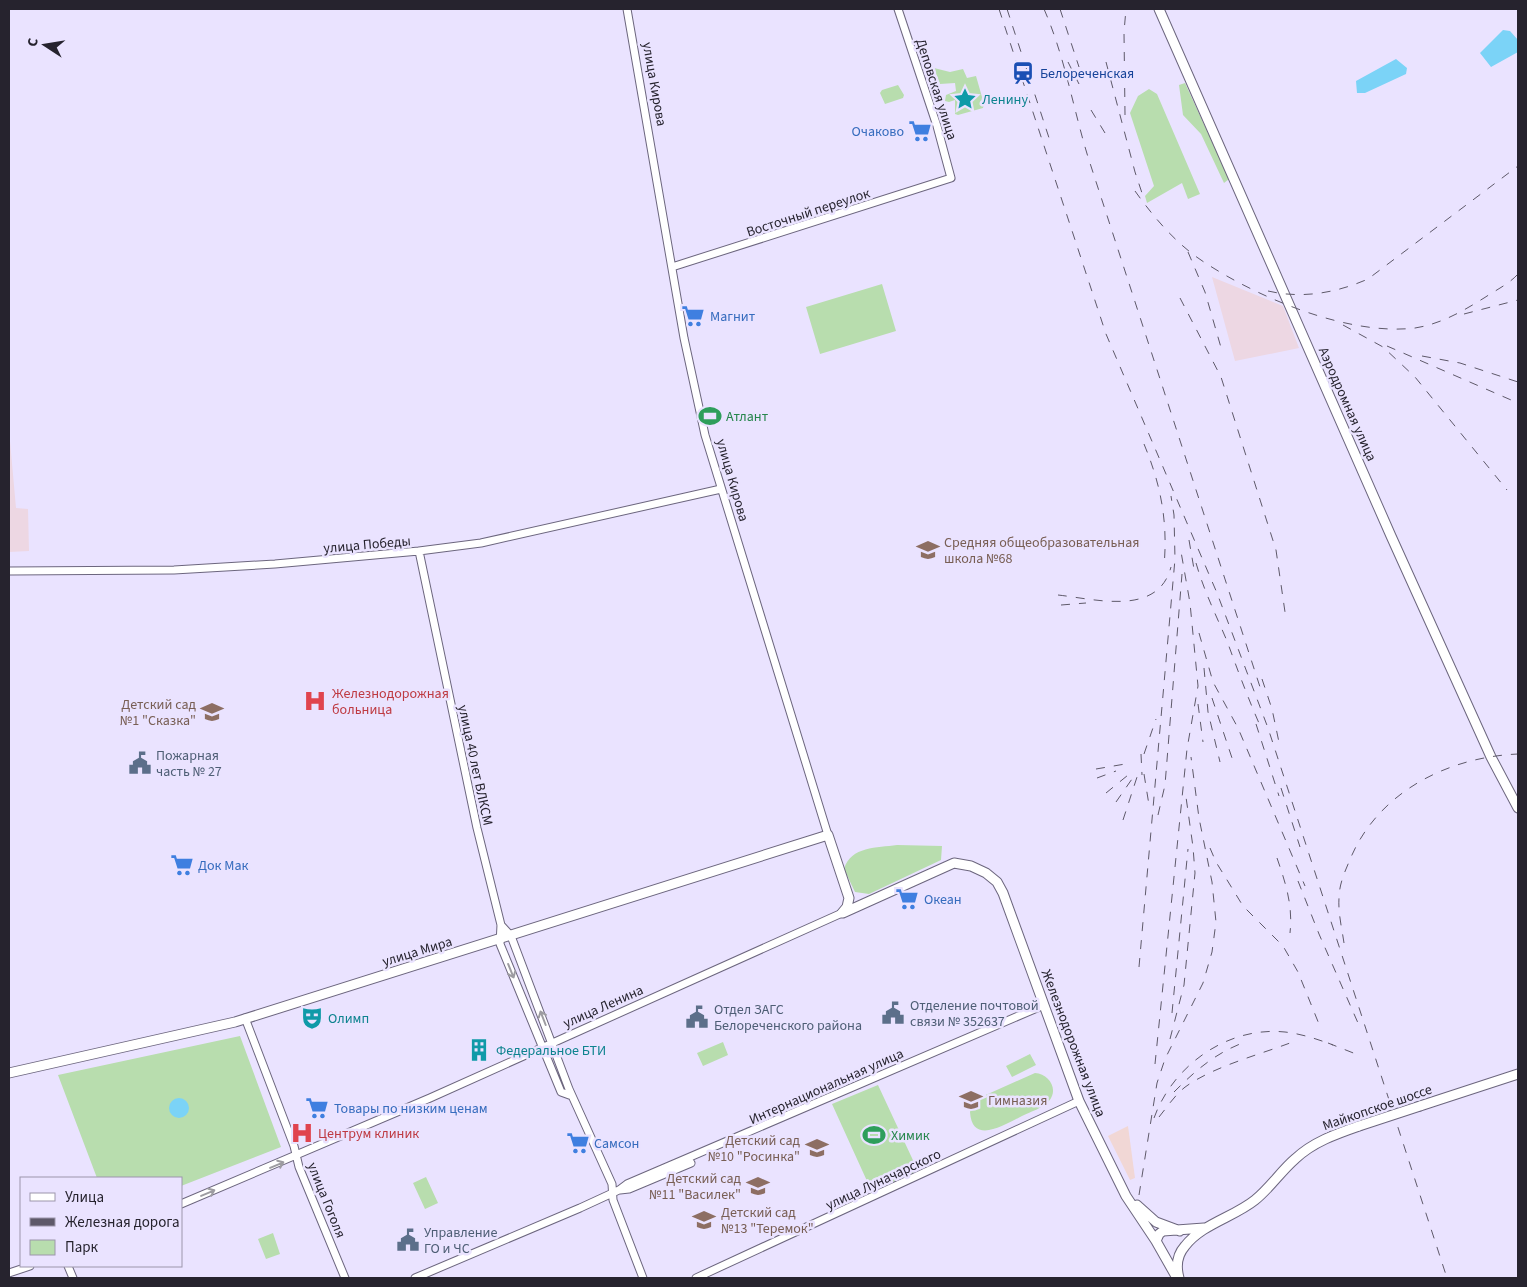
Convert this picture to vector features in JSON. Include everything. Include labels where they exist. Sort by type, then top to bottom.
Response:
[{"type":"main road","name":"Аэродромная улица","points":[[1159,9],[1391,536],[1491,757],[1518,808]]},
{"type":"main road","name":"улица Кирова","points":[[828,835],[849,898],[847,907],[842,913]]},
{"type":"main road","name":"улица Мира","points":[[9,1073],[245,1018],[828,835]]},
{"type":"main road","name":"улица Ленина","points":[[842,913],[944,866],[963,864],[986,873],[997,882],[1012,918]]},
{"type":"main road","points":[[847,888],[855,897],[874,899]]},
{"type":"main road","name":"Железнодорожная улица","points":[[1012,918],[1079,1101],[1126,1196],[1178,1278]]},
{"type":"main road","name":"Майкопское шоссе","points":[[1195,1236],[1255,1200],[1304,1151],[1327,1137],[1518,1074]]},
{"type":"main road","points":[[1120,1183],[1136,1204],[1152,1220],[1180,1231]]},
{"type":"main road","points":[[1195,1236],[1185,1241],[1171,1255],[1166,1254],[1157,1244],[1161,1232],[1211,1226]]},
{"type":"main road","points":[[1178,1278],[1177,1267],[1180,1254],[1186,1244],[1195,1236]]},
{"type":"street","name":"улица Кирова","points":[[627,9],[692,377],[721,489],[828,835]]},
{"type":"street","name":"Деповская улица","points":[[898,9],[937,126],[951,178]]},
{"type":"street","name":"Восточный переулок","points":[[672,268],[951,178]]},
{"type":"street","name":"улица Победы","points":[[9,571],[174,570],[285,564],[419,551],[481,543],[721,489]]},
{"type":"street","name":"улица 40 лет ВЛКСМ","points":[[419,551],[477,828],[501,925],[500,939],[561,1092],[572,1096]]},
{"type":"street","name":"улица Ленина","points":[[182,1204],[296,1156],[542,1048],[842,913]]},
{"type":"street","name":"улица 40 лет ВЛКСМ","points":[[501,925],[511,936],[572,1096],[612,1184],[612,1194],[644,1278]]},
{"type":"street","name":"Интернациональная улица","points":[[415,1278],[619,1190],[629,1189],[1044,1007]]},
{"type":"street","name":"улица Гоголя","points":[[245,1018],[298,1166],[345,1278]]},
{"type":"street","name":"улица Луначарского","points":[[696,1278],[1079,1101]]},
{"type":"street","points":[[9,1273],[27,1267]]},
{"type":"shaded area","points":[[1212,277],[1283,306],[1299,348],[1235,361]]},
{"type":"shaded area","points":[[9,430],[16,508],[28,509],[29,551],[9,552]]},
{"type":"shaded area","points":[[1128,1126],[1135,1178],[1130,1180],[1108,1136]]},
{"type":"green space","points":[[934,68],[950,72],[963,69],[967,78],[976,76],[984,104],[983,108],[958,115],[955,114],[955,100],[945,101],[946,95],[956,91],[955,83],[940,84]]},
{"type":"green space","points":[[1185,83],[1229,179],[1224,183],[1201,134],[1183,115],[1179,85]]},
{"type":"green space","points":[[898,85],[904,95],[903,98],[885,104],[880,93],[882,90]]},
{"type":"green space","points":[[1149,89],[1157,94],[1200,194],[1188,199],[1182,183],[1147,203],[1145,196],[1154,186],[1130,113],[1138,96]]},
{"type":"green space","points":[[882,284],[896,331],[820,354],[806,307]]},
{"type":"green space","points":[[897,845],[942,846],[941,860],[869,894],[855,892],[844,869],[847,861],[852,856],[866,849]]},
{"type":"green space","points":[[240,1036],[281,1147],[182,1186],[182,1177],[97,1177],[58,1075]]},
{"type":"green space","points":[[723,1042],[728,1055],[703,1066],[697,1053]]},
{"type":"green space","points":[[1030,1054],[1036,1065],[1012,1077],[1006,1066]]},
{"type":"green space","points":[[1035,1073],[1048,1079],[1053,1087],[1052,1096],[1049,1101],[1036,1110],[991,1130],[977,1128],[972,1122],[970,1112],[973,1104],[979,1098]]},
{"type":"green space","name":"Химик","points":[[878,1085],[918,1171],[872,1192],[832,1104]]},
{"type":"green space","points":[[426,1177],[438,1203],[425,1209],[413,1183]]},
{"type":"green space","points":[[273,1233],[280,1254],[266,1259],[258,1239]]},
{"type":"water","points":[[1503,30],[1510,31],[1518,40],[1518,52],[1491,67],[1480,53]]},
{"type":"water","points":[[1396,59],[1407,68],[1406,74],[1365,93],[1357,93],[1356,81]]},
{"type":"water","points":[[179,1098],[186,1101],[189,1108],[186,1115],[179,1118],[172,1115],[169,1108],[172,1101]]},
{"type":"railway","points":[[999,9],[1106,334],[1217,593],[1268,728],[1447,1278]]},
{"type":"railway","points":[[1007,9],[1051,144]]},
{"type":"railway","points":[[1044,9],[1058,45],[1088,157],[1260,687]]},
{"type":"railway","points":[[1060,9],[1079,67]]},
{"type":"railway","points":[[1125,115],[1124,32],[1126,9]]},
{"type":"railway","points":[[1068,62],[1079,84]]},
{"type":"railway","points":[[1106,62],[1144,199]]},
{"type":"railway","points":[[1091,110],[1105,133]]},
{"type":"railway","points":[[1268,291],[1293,294],[1319,293],[1344,288],[1368,279],[1518,166]]},
{"type":"railway","points":[[1135,191],[1168,231],[1196,257],[1229,277],[1279,302],[1335,320],[1390,329],[1425,326],[1468,308],[1506,284],[1518,274]]},
{"type":"railway","points":[[1188,252],[1205,292],[1222,351]]},
{"type":"railway","points":[[1180,298],[1221,377],[1276,550],[1285,612]]},
{"type":"railway","points":[[1464,314],[1518,300]]},
{"type":"railway","points":[[1343,325],[1383,347],[1415,377],[1507,490]]},
{"type":"railway","points":[[1387,346],[1518,403]]},
{"type":"railway","points":[[1422,356],[1460,363],[1518,382]]},
{"type":"railway","points":[[1144,444],[1155,474],[1162,504],[1165,534],[1164,566]]},
{"type":"railway","points":[[1139,967],[1175,559],[1174,515],[1171,496]]},
{"type":"railway","points":[[1189,540],[1194,569]]},
{"type":"railway","points":[[1155,1064],[1187,749],[1198,686],[1190,603],[1180,546]]},
{"type":"railway","points":[[1196,563],[1206,593],[1262,730]]},
{"type":"railway","points":[[1058,595],[1107,601],[1139,599],[1153,593],[1164,583],[1171,567]]},
{"type":"railway","points":[[1158,815],[1165,785],[1182,574]]},
{"type":"railway","points":[[1061,605],[1086,603]]},
{"type":"railway","points":[[1199,633],[1213,682],[1238,728],[1305,886]]},
{"type":"railway","points":[[1204,668],[1208,712],[1220,762]]},
{"type":"railway","points":[[1262,679],[1272,709],[1280,747]]},
{"type":"railway","points":[[1212,698],[1232,758]]},
{"type":"railway","points":[[1198,704],[1203,742]]},
{"type":"railway","points":[[1144,754],[1156,719]]},
{"type":"railway","points":[[1256,724],[1279,796]]},
{"type":"railway","points":[[1141,754],[1142,775]]},
{"type":"railway","points":[[1344,943],[1339,909],[1341,884],[1347,866],[1361,838],[1377,816],[1396,798],[1417,783],[1440,771],[1465,762],[1518,754]]},
{"type":"railway","points":[[1139,1195],[1157,1083],[1165,1059],[1203,983],[1212,952],[1216,922],[1212,882],[1199,818],[1191,757]]},
{"type":"railway","points":[[1096,769],[1131,763]]},
{"type":"railway","points":[[1097,778],[1116,771]]},
{"type":"railway","points":[[1106,793],[1133,771]]},
{"type":"railway","points":[[1123,820],[1138,774]]},
{"type":"railway","points":[[1144,774],[1149,805]]},
{"type":"railway","points":[[1116,802],[1132,779]]},
{"type":"railway","points":[[1281,788],[1300,847]]},
{"type":"railway","points":[[1170,1039],[1184,985],[1195,873],[1186,797]]},
{"type":"railway","points":[[1210,848],[1216,862],[1243,906],[1283,946],[1298,972],[1321,1029]]},
{"type":"railway","points":[[1172,1013],[1188,849]]},
{"type":"railway","points":[[1277,858],[1288,895],[1291,923],[1290,933]]},
{"type":"railway","points":[[1298,881],[1358,1023]]},
{"type":"railway","points":[[1154,1118],[1174,1081],[1189,1066],[1205,1053],[1243,1035],[1285,1032],[1333,1045]]},
{"type":"railway","points":[[1159,1117],[1180,1092],[1199,1078],[1290,1043]]},
{"type":"railway","points":[[1328,1043],[1361,1056]]},
{"type":"railway","points":[[1174,1092],[1204,1065],[1221,1053],[1240,1044]]},
{"type":"place","name":"Белореченская","points":[[1023,73]]},
{"type":"place","name":"Ленину","points":[[965,99]]},
{"type":"place","name":"Очаково","points":[[920,131]]},
{"type":"place","name":"Магнит","points":[[693,316]]},
{"type":"place","name":"Атлант","points":[[710,416]]},
{"type":"place","name":"Средняя общеобразовательная школа №68","points":[[928,550]]},
{"type":"place","name":"Железнодорожная больница","points":[[315,701]]},
{"type":"place","name":"Детский сад №1 \"Сказка\"","points":[[212,712]]},
{"type":"place","name":"Пожарная часть № 27","points":[[140,763]]},
{"type":"place","name":"Док Мак","points":[[182,865]]},
{"type":"place","name":"Океан","points":[[907,899]]},
{"type":"place","name":"Отделение почтовой связи № 352637","points":[[893,1013]]},
{"type":"place","name":"Отдел ЗАГС Белореченского района","points":[[697,1017]]},
{"type":"place","name":"Олимп","points":[[312,1018]]},
{"type":"place","name":"Федеральное БТИ","points":[[479,1050]]},
{"type":"place","name":"Гимназия","points":[[971,1100]]},
{"type":"place","name":"Товары по низким ценам","points":[[317,1108]]},
{"type":"place","name":"Центрум клиник","points":[[302,1133]]},
{"type":"place","name":"Химик","points":[[874,1135]]},
{"type":"place","name":"Самсон","points":[[578,1143]]},
{"type":"place","name":"Детский сад №10 \"Росинка\"","points":[[817,1148]]},
{"type":"place","name":"Детский сад №11 \"Василек\"","points":[[758,1186]]},
{"type":"place","name":"Детский сад №13 \"Теремок\"","points":[[704,1220]]},
{"type":"place","name":"Управление ГО и ЧС","points":[[408,1240]]}]
